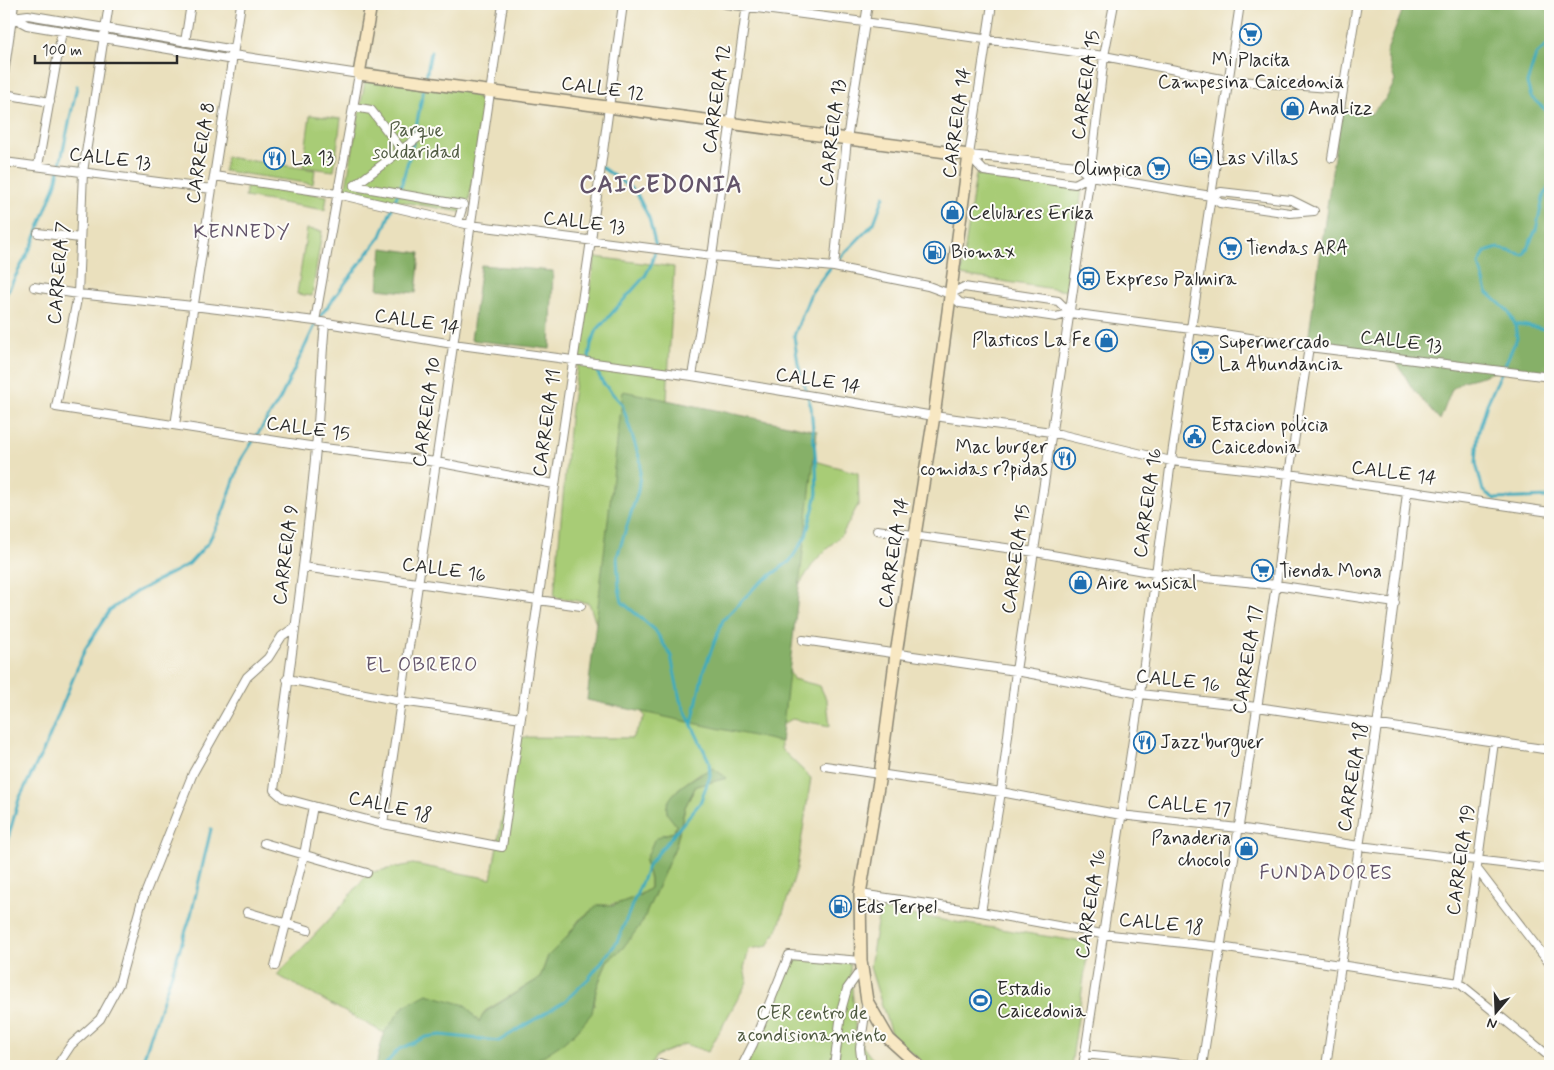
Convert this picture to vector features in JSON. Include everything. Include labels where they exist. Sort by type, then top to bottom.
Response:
[{"type":"main road","points":[[359,74],[371,4]]},
{"type":"main road","name":"CALLE 12","points":[[359,74],[970,155]]},
{"type":"main road","name":"CARRERA 14","points":[[867,1001],[862,964],[860,894],[880,775],[896,654],[934,416],[970,155]]},
{"type":"main road","points":[[867,1001],[889,1039],[919,1066]]},
{"type":"street","points":[[4,74],[14,4]]},
{"type":"street","name":"CARRERA 7","points":[[56,407],[78,294],[83,172],[109,4]]},
{"type":"street","points":[[185,42],[191,4]]},
{"type":"street","name":"CARRERA 8","points":[[175,425],[241,4]]},
{"type":"street","name":"CARRERA 10","points":[[384,824],[502,4]]},
{"type":"street","name":"CARRERA 11","points":[[502,848],[591,240],[623,4]]},
{"type":"street","points":[[725,4],[1104,56],[1227,80],[1343,89]]},
{"type":"street","name":"CARRERA 13","points":[[834,267],[848,139],[868,4]]},
{"type":"street","name":"CARRERA 14","points":[[970,155],[992,4]]},
{"type":"street","name":"CARRERA 15","points":[[981,912],[1001,792],[1016,672],[1090,176],[1104,56],[1114,4]]},
{"type":"street","name":"CARRERA 16","points":[[1082,1066],[1140,694],[1170,461],[1240,4]]},
{"type":"street","points":[[1332,158],[1357,4]]},
{"type":"street","name":"CARRERA 12","points":[[692,376],[712,256],[747,6]]},
{"type":"street","name":"CALLE 12","points":[[12,17],[28,15],[229,49],[233,55]]},
{"type":"street","name":"CALLE 12","points":[[12,17],[27,25],[228,59],[233,55],[359,74]]},
{"type":"street","points":[[38,166],[62,31]]},
{"type":"street","points":[[315,321],[359,74]]},
{"type":"street","points":[[4,94],[50,102]]},
{"type":"street","points":[[354,107],[371,110],[402,150]]},
{"type":"street","points":[[420,136],[354,186],[463,205],[458,222]]},
{"type":"street","name":"CALLE 12","points":[[970,155],[984,171],[1075,184],[1090,176]]},
{"type":"street","name":"CALLE 12","points":[[970,155],[1077,166],[1090,176],[1211,196],[1220,203],[1290,213],[1314,211],[1291,200],[1221,192],[1211,196]]},
{"type":"street","name":"CALLE 13","points":[[4,162],[212,189]]},
{"type":"street","name":"CALLE 13","points":[[214,176],[337,194],[470,225],[712,256],[834,267],[928,286],[950,294],[960,303],[1056,317],[1070,314],[1191,329],[1308,347],[1550,377]]},
{"type":"street","points":[[38,233],[80,238]]},
{"type":"street","name":"CALLE 14","points":[[34,287],[78,294],[315,321],[453,344],[692,376],[934,416],[1051,432],[1170,461],[1289,474],[1550,512]]},
{"type":"street","name":"CALLE 13","points":[[950,294],[964,287],[1058,301],[1070,314]]},
{"type":"street","name":"CARRERA 9","points":[[274,790],[303,567],[316,447],[325,323]]},
{"type":"street","name":"CARRERA 17","points":[[1202,1066],[1276,586],[1289,474],[1308,347]]},
{"type":"street","name":"CALLE 15","points":[[56,407],[316,447],[436,462],[554,484]]},
{"type":"street","name":"CARRERA 18","points":[[1326,1066],[1378,725],[1395,603],[1407,492]]},
{"type":"street","points":[[876,530],[1035,552],[1155,573],[1276,586],[1395,603]]},
{"type":"street","name":"CALLE 16","points":[[303,567],[581,606]]},
{"type":"street","points":[[56,1066],[71,1045],[100,1019],[119,984],[141,904],[193,773],[247,677],[268,658],[282,636],[295,626]]},
{"type":"street","name":"CALLE 16","points":[[803,640],[1016,672],[1140,694],[1257,707],[1550,750]]},
{"type":"street","points":[[287,679],[402,701],[521,718]]},
{"type":"street","name":"CARRERA 19","points":[[1459,983],[1494,742]]},
{"type":"street","name":"CALLE 17","points":[[825,766],[1001,792],[1121,815],[1238,828],[1359,846],[1550,869]]},
{"type":"street","name":"CALLE 18","points":[[274,790],[283,798],[313,806],[384,824],[502,848]]},
{"type":"street","points":[[275,966],[304,855],[313,806]]},
{"type":"street","points":[[264,843],[367,873]]},
{"type":"street","points":[[1477,869],[1550,964]]},
{"type":"street","name":"CALLE 18","points":[[860,894],[981,912],[1102,934],[1220,947],[1459,983]]},
{"type":"street","points":[[247,912],[308,930]]},
{"type":"street","points":[[742,1066],[754,1044],[789,955],[862,964],[847,989],[842,1007],[834,1066]]},
{"type":"street","points":[[1459,983],[1550,1057]]},
{"type":"street","points":[[862,1066],[860,1048],[867,1001]]},
{"type":"street","points":[[1084,1054],[1202,1066]]},
{"type":"street","points":[[660,1062],[669,1066]]},
{"type":"green space","points":[[1405,4],[1550,4],[1550,373],[1517,369],[1493,372],[1463,381],[1452,389],[1440,420],[1412,388],[1398,364],[1308,341],[1341,108],[1371,114],[1387,97],[1395,81],[1386,53]]},
{"type":"green space","name":"Parque solidaridad","points":[[367,70],[486,91],[467,213],[345,192]]},
{"type":"green space","points":[[310,115],[341,119],[334,171],[303,167]]},
{"type":"green space","points":[[226,157],[315,170],[313,184],[224,171]]},
{"type":"green space","points":[[976,174],[1082,190],[1067,291],[961,275]]},
{"type":"green space","points":[[247,183],[327,196],[325,210],[245,197]]},
{"type":"green space","points":[[307,229],[322,231],[312,296],[297,294]]},
{"type":"green space","points":[[382,248],[420,253],[416,293],[378,289]]},
{"type":"green space","points":[[595,257],[674,267],[666,419],[858,473],[859,503],[843,533],[815,561],[795,591],[785,662],[793,679],[820,686],[827,701],[830,726],[792,719],[780,726],[781,749],[811,778],[797,868],[779,926],[768,946],[749,949],[744,968],[747,982],[708,1052],[685,1044],[656,1056],[650,1066],[522,1066],[540,1058],[594,1006],[596,990],[607,961],[622,949],[653,898],[676,845],[685,807],[696,786],[726,778],[700,773],[678,789],[667,812],[676,825],[674,832],[662,835],[645,861],[650,879],[650,888],[626,901],[598,905],[579,920],[567,937],[548,956],[540,978],[485,1011],[479,1023],[404,1006],[384,1033],[277,975],[339,909],[368,873],[413,864],[491,879],[517,737],[632,738],[645,716],[610,675],[589,603],[554,597],[571,408]]},
{"type":"green space","points":[[481,265],[553,271],[550,349],[471,340]]},
{"type":"green space","points":[[623,391],[817,431],[781,742],[587,700]]},
{"type":"green space","points":[[713,768],[727,778],[696,786],[685,807],[676,845],[642,923],[622,949],[607,961],[596,990],[592,1013],[576,1032],[540,1058],[522,1066],[374,1066],[384,1033],[404,1006],[427,994],[465,1005],[479,1022],[485,1012],[540,978],[548,956],[567,937],[579,921],[598,905],[612,906],[640,895],[650,888],[650,879],[645,861],[654,840],[662,835],[674,832],[676,825],[667,812],[670,798],[683,786]]},
{"type":"green space","name":"Estadio Caicedonia","points":[[879,910],[1089,943],[1071,1066],[926,1066],[891,1034],[870,967]]},
{"type":"green space","name":"CER centro de acondisionamiento","points":[[790,958],[850,963],[856,1037],[870,1056],[881,1066],[747,1066]]},
{"type":"waterway","points":[[1550,42],[1536,55],[1527,83],[1531,97],[1550,114]]},
{"type":"waterway","points":[[414,137],[431,52]]},
{"type":"waterway","points":[[4,298],[33,243],[56,183],[77,86]]},
{"type":"waterway","points":[[4,865],[7,842],[19,799],[46,745],[85,649],[110,610],[136,592],[189,564],[208,543],[222,515],[241,460],[280,399],[318,319],[381,236],[402,183],[413,143]]},
{"type":"waterway","points":[[384,1066],[398,1050],[426,1037],[441,1035],[499,1041],[565,1001],[589,978],[617,942],[649,864],[700,803],[710,776],[709,761],[680,700],[671,656],[655,630],[622,602],[619,588],[617,557],[638,491],[641,463],[622,404],[603,383],[589,357],[591,344],[597,330],[645,276],[652,263],[656,247],[649,218],[636,192],[597,164]]},
{"type":"waterway","points":[[1550,185],[1543,198],[1536,230],[1524,255],[1498,248],[1485,252],[1479,264],[1487,292],[1508,311],[1515,324],[1517,338],[1487,404],[1478,434],[1476,463],[1483,491],[1495,499],[1550,497]]},
{"type":"waterway","points":[[836,262],[874,223],[884,196]]},
{"type":"waterway","points":[[692,724],[703,672],[723,620],[755,587],[790,561],[806,536],[817,494],[816,464],[811,407],[798,364],[794,336],[811,293],[830,268]]},
{"type":"waterway","points":[[1515,324],[1550,330]]},
{"type":"waterway","points":[[141,1066],[191,915],[211,829]]},
{"type":"place","name":"Mi Placita Campesina Caicedonia","points":[[1251,34]]},
{"type":"place","name":"AnaLizz","points":[[1292,108]]},
{"type":"place","name":"La 13","points":[[275,158]]},
{"type":"place","name":"Las Villas","points":[[1200,158]]},
{"type":"place","name":"Olimpica","points":[[1158,169]]},
{"type":"place","name":"Celulares Erika","points":[[952,213]]},
{"type":"place","name":"Tiendas ARA","points":[[1230,248]]},
{"type":"place","name":"Biomax","points":[[935,252]]},
{"type":"place","name":"Expreso Palmira","points":[[1089,279]]},
{"type":"place","name":"Plasticos La Fe","points":[[1107,340]]},
{"type":"place","name":"Supermercado La Abundancia","points":[[1203,353]]},
{"type":"place","name":"Estacion policia Caicedonia","points":[[1195,436]]},
{"type":"place","name":"Mac burger comidas r?pidas","points":[[1064,458]]},
{"type":"place","name":"Tienda Mona","points":[[1263,571]]},
{"type":"place","name":"Aire musical","points":[[1080,583]]},
{"type":"place","name":"Jazz'burguer","points":[[1144,742]]},
{"type":"place","name":"Panaderia chocolo","points":[[1247,849]]},
{"type":"place","name":"Eds Terpel","points":[[840,907]]},
{"type":"place","name":"Estadio Caicedonia","points":[[981,1000]]},
{"type":"district","name":"CAICEDONIA","points":[[661,185]]},
{"type":"district","name":"KENNEDY","points":[[242,232]]},
{"type":"district","name":"EL OBRERO","points":[[422,665]]},
{"type":"district","name":"FUNDADORES","points":[[1326,873]]}]
